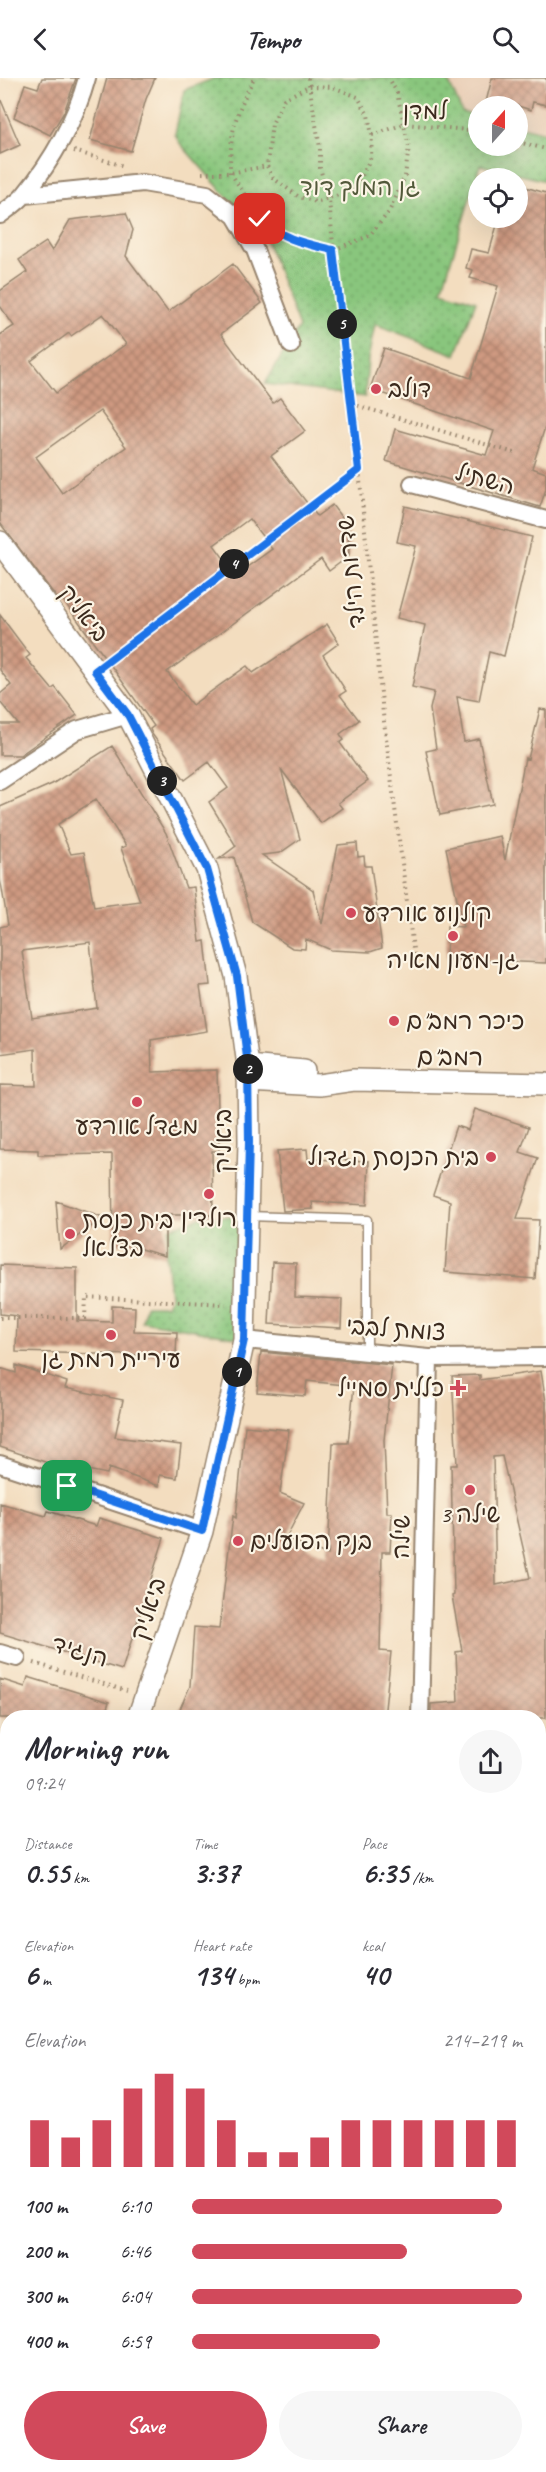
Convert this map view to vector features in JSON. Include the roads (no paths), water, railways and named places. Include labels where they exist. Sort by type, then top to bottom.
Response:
[{"type":"street","points":[[0,215],[24,195],[57,146],[80,101],[87,78]]},
{"type":"street","points":[[24,195],[143,183],[207,194],[235,216],[255,250],[291,345]]},
{"type":"street","name":"השתיל","points":[[412,484],[546,520]]},
{"type":"street","name":"ביאליק","points":[[0,542],[128,715],[207,869],[237,976],[248,1073],[249,1142],[244,1340],[202,1531],[141,1710]]},
{"type":"street","points":[[0,781],[77,730],[128,715]]},
{"type":"street","name":"רמב\"ם","points":[[248,1073],[318,1072],[354,1080],[546,1084]]},
{"type":"street","name":"צומת לבבי","points":[[244,1340],[429,1358],[546,1357]]},
{"type":"street","name":"שילה","points":[[420,1710],[429,1358]]},
{"type":"street","points":[[0,1464],[202,1531]]},
{"type":"street","name":"הנגיד","points":[[0,1653],[18,1658]]},
{"type":"lane","points":[[247,1216],[367,1220],[367,1352]]},
{"type":"place","name":"דולב","points":[[376,389]]},
{"type":"place","name":"קולנוע אורדע","points":[[351,913]]},
{"type":"place","name":"גן-מעון מאיה","points":[[453,936]]},
{"type":"place","name":"כיכר רמב\"ם","points":[[394,1021]]},
{"type":"place","name":"מגדל אורדע","points":[[137,1102]]},
{"type":"place","name":"בית הכנסת הגדול","points":[[491,1157]]},
{"type":"place","name":"רולדין","points":[[209,1194]]},
{"type":"place","name":"בית כנסת בצלאל","points":[[70,1234]]},
{"type":"place","name":"עיריית רמת גן","points":[[111,1335]]},
{"type":"place","name":"כללית סמייל","points":[[458,1388]]},
{"type":"place","name":"שילה 3","points":[[470,1490]]},
{"type":"place","name":"בנק הפועלים","points":[[238,1541]]},
{"type":"park label","name":"גן המלך דוד","points":[[360,187]]}]
